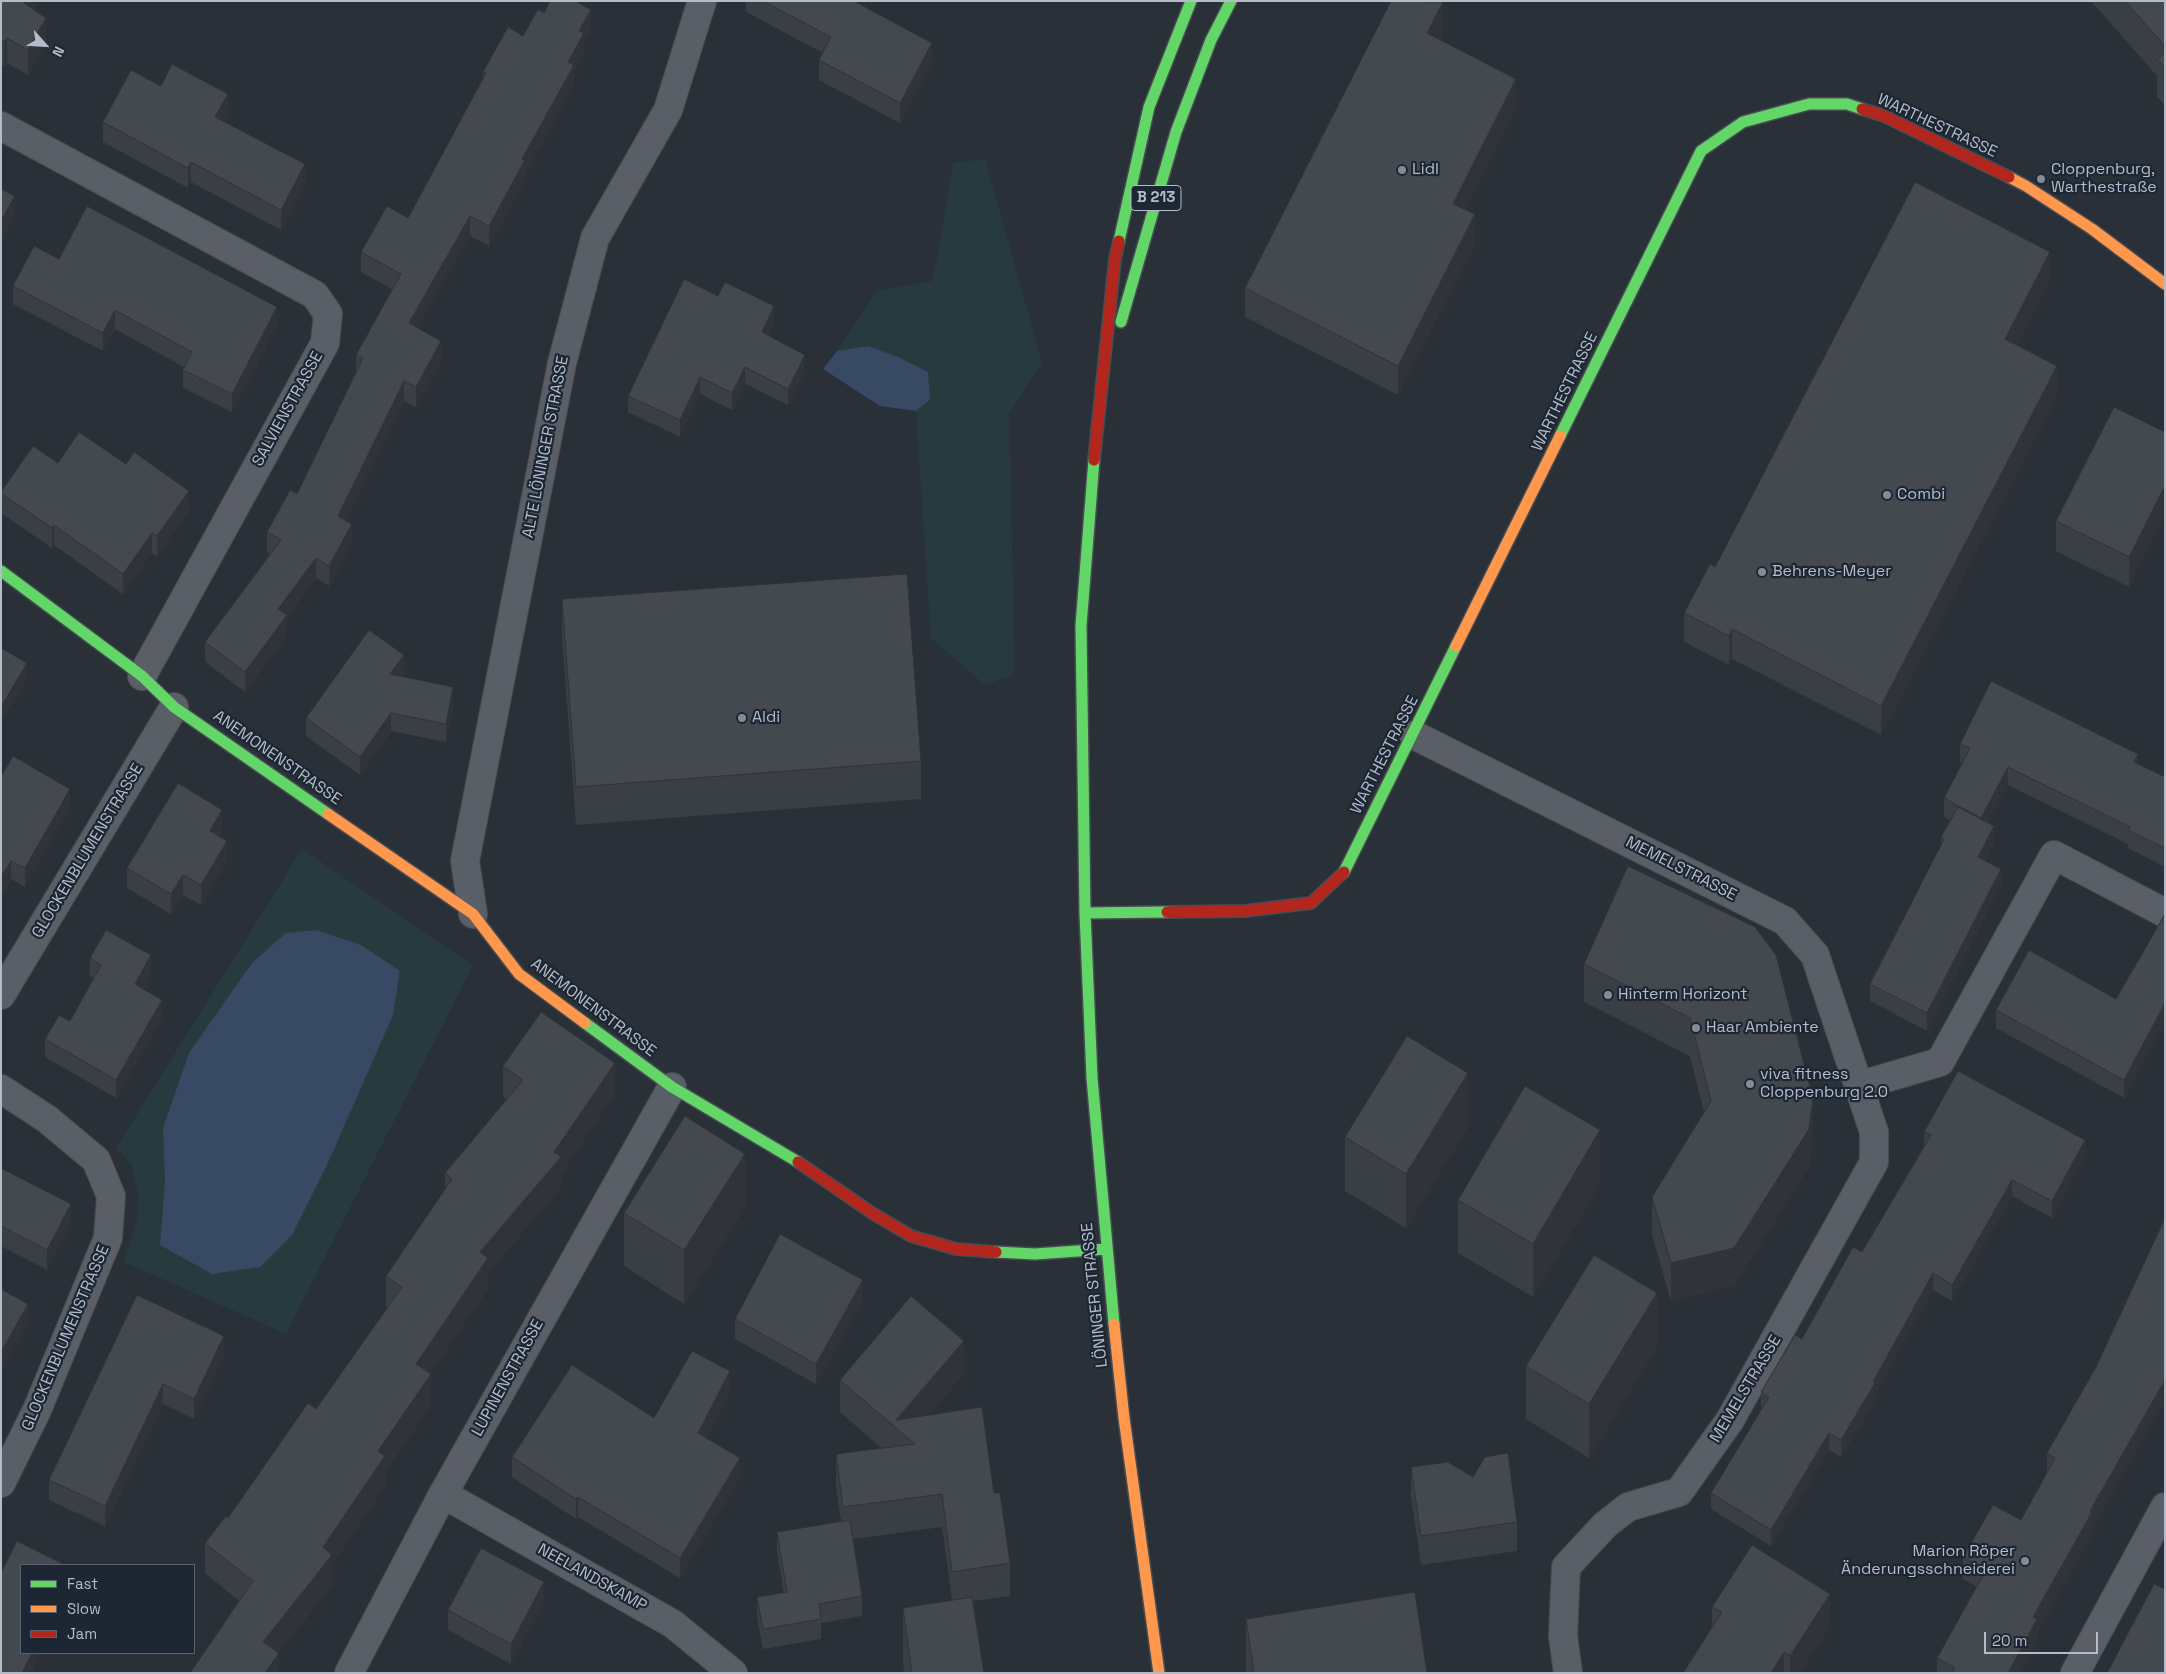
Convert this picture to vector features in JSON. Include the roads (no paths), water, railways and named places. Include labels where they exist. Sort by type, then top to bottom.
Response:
[{"type":"main road","name":"B 213","points":[[1099,401],[1115,260],[1149,107],[1191,1]]},
{"type":"main road","name":"B 213","points":[[1099,401],[1176,132],[1211,40],[1231,1]]},
{"type":"main road","name":"WARTHESTRASSE","points":[[1085,913],[1246,911],[1311,903],[1343,875],[1414,735],[1701,151],[1743,122],[1809,104],[1847,104],[1884,116],[2026,186],[2092,229],[2165,284]]},
{"type":"main road","name":"LÖNINGER STRASSE","points":[[1099,401],[1081,626],[1085,913],[1092,1068],[1106,1249],[1124,1418],[1159,1673]]},
{"type":"main road","name":"ANEMONENSTRASSE","points":[[1,571],[142,676],[174,706],[473,914],[519,974],[672,1087],[816,1173],[872,1213],[911,1236],[956,1249],[1009,1254],[1106,1249]]},
{"type":"street","name":"ALTE LÖNINGER STRASSE","points":[[473,914],[466,861],[562,363],[595,238],[668,110],[702,1]]},
{"type":"street","name":"SALVIENSTRASSE","points":[[1,126],[315,295],[328,314],[325,343],[142,676]]},
{"type":"street","name":"GLOCKENBLUMENSTRASSE","points":[[1,995],[174,706]]},
{"type":"street","name":"MEMELSTRASSE","points":[[1414,735],[1784,921],[1815,955],[1874,1132],[1874,1162],[1730,1420],[1679,1492],[1628,1507],[1605,1524],[1566,1567],[1563,1636],[1568,1673]]},
{"type":"street","points":[[1858,1086],[1940,1062],[2054,855],[2165,913]]},
{"type":"street","name":"LUPINENSTRASSE","points":[[350,1673],[443,1494],[672,1087]]},
{"type":"street","name":"GLOCKENBLUMENSTRASSE","points":[[1,1089],[47,1120],[96,1160],[111,1196],[108,1238],[37,1410],[1,1483]]},
{"type":"street","name":"NEELANDSKAMP","points":[[443,1494],[674,1624],[733,1673]]},
{"type":"street","points":[[2075,1673],[2165,1508]]},
{"type":"water","points":[[868,346],[898,357],[928,372],[930,400],[916,411],[880,406],[823,369],[837,351]]},
{"type":"water","points":[[316,930],[361,945],[400,971],[393,1015],[327,1165],[292,1235],[260,1267],[212,1274],[160,1245],[165,1182],[163,1128],[189,1053],[252,963],[286,933]]},
{"type":"place","name":"Lidl","points":[[1402,170]]},
{"type":"place","name":"Cloppenburg, Warthestraße","points":[[2041,179]]},
{"type":"place","name":"Combi","points":[[1887,495]]},
{"type":"place","name":"Behrens-Meyer","points":[[1762,572]]},
{"type":"place","name":"Aldi","points":[[742,718]]},
{"type":"place","name":"Hinterm Horizont","points":[[1608,995]]},
{"type":"place","name":"Haar Ambiente","points":[[1696,1028]]},
{"type":"place","name":"viva fitness Cloppenburg 2.0","points":[[1750,1084]]},
{"type":"place","name":"Marion Röper Änderungsschneiderei","points":[[2025,1561]]}]
